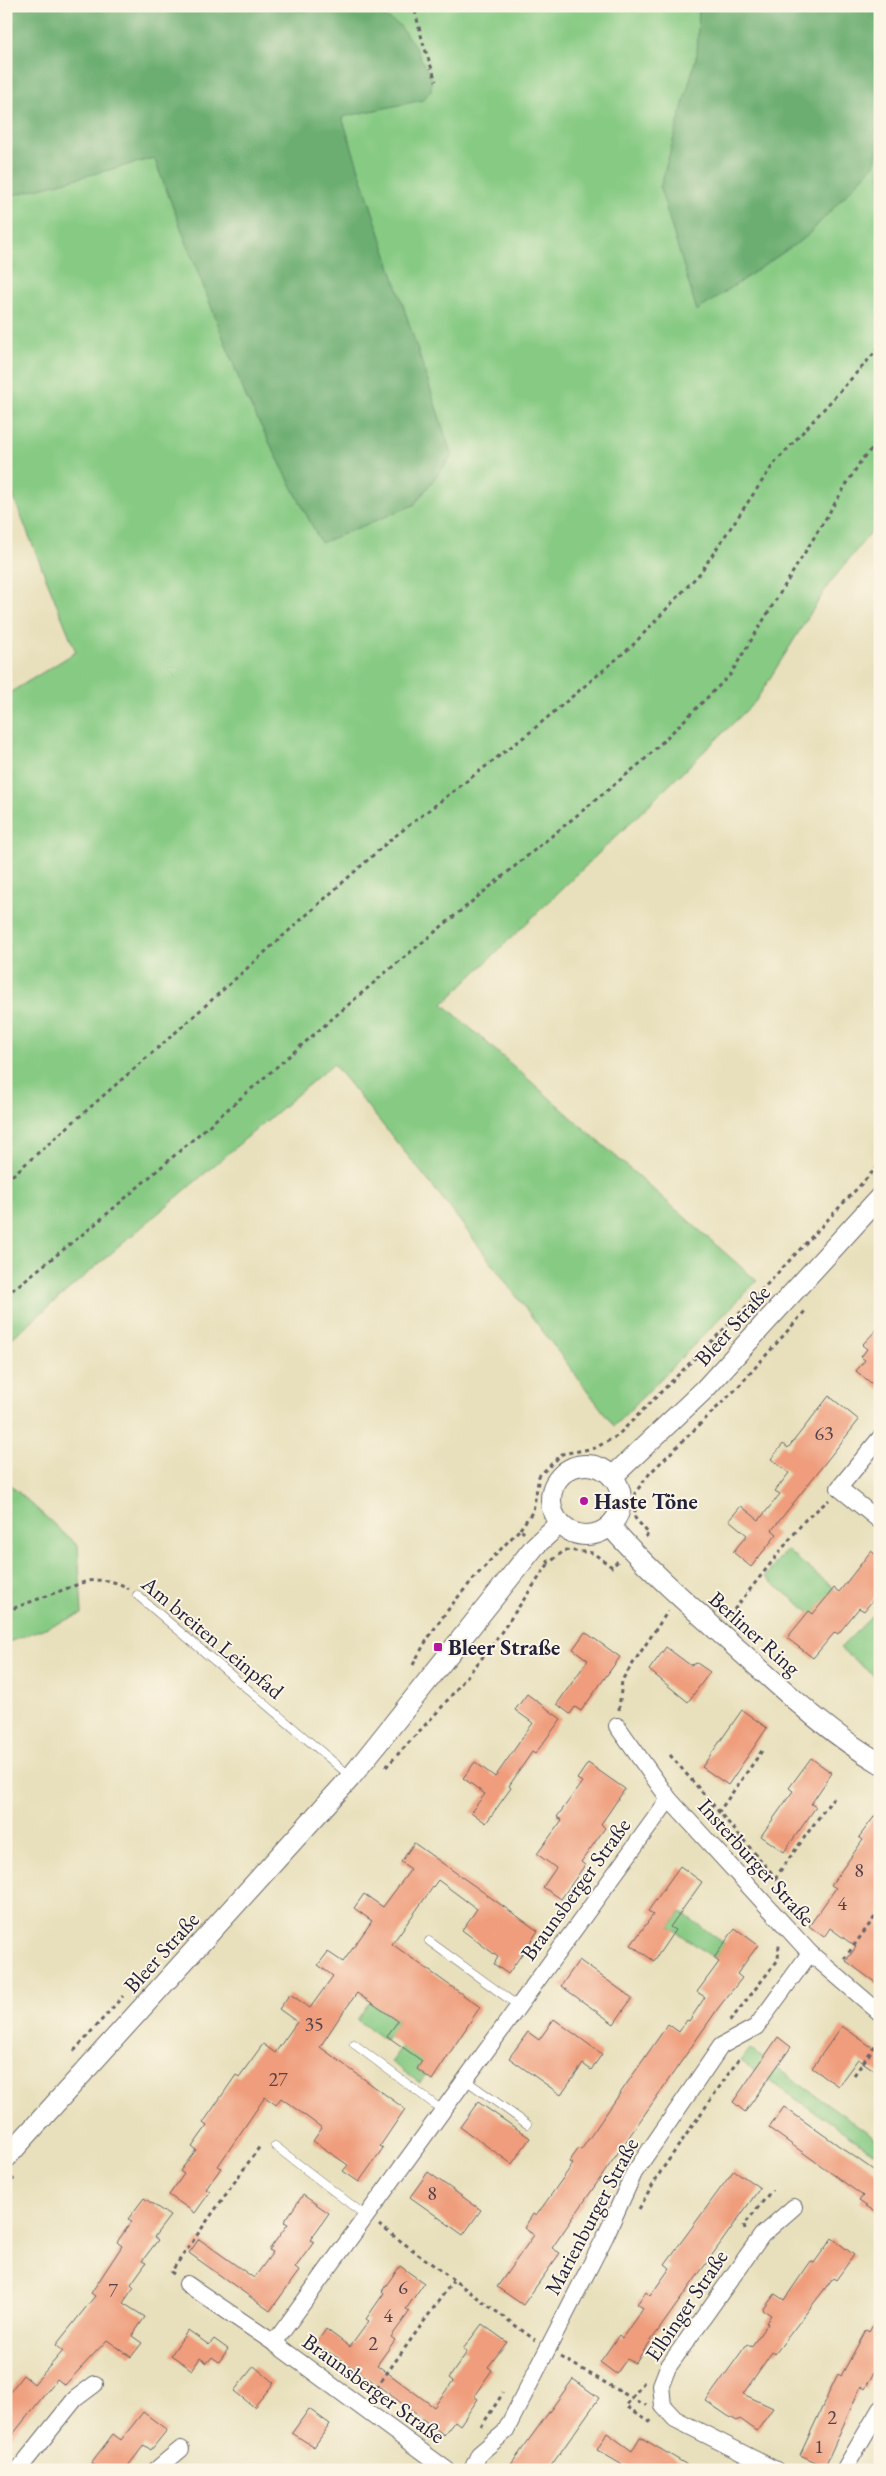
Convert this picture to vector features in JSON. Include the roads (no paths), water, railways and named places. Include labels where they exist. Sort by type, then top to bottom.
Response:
[{"type":"street","name":"Bleer Straße","points":[[612,1477],[704,1390],[880,1197]]},
{"type":"street","points":[[880,1438],[839,1488],[880,1521]]},
{"type":"street","points":[[586,1465],[596,1467],[612,1477],[617,1485],[621,1502],[620,1511],[610,1526],[596,1534],[588,1535],[573,1532],[560,1523],[552,1505],[552,1495],[560,1478],[567,1471],[586,1465]]},
{"type":"street","name":"Bleer Straße","points":[[6,2158],[351,1777],[535,1546],[560,1523]]},
{"type":"street","name":"Berliner Ring","points":[[610,1526],[631,1550],[679,1596],[815,1718],[880,1763]]},
{"type":"street","name":"Insterburger Straße","points":[[617,1726],[669,1799],[810,1953],[880,2013]]},
{"type":"street","name":"Braunsberger Straße","points":[[274,2342],[517,2005],[669,1799]]},
{"type":"street","name":"Marienburger Straße","points":[[472,2470],[479,2454],[505,2432],[541,2344],[605,2237],[634,2173],[721,2046],[756,2027],[810,1953]]},
{"type":"street","name":"Elbinger Straße","points":[[776,2470],[676,2419],[662,2406],[661,2385],[668,2367],[762,2235],[794,2207]]},
{"type":"street","name":"Braunsberger Straße","points":[[186,2277],[447,2470]]},
{"type":"street","points":[[18,2470],[75,2399],[95,2384]]},
{"type":"street","points":[[844,2470],[880,2409]]},
{"type":"street","points":[[156,2470],[181,2449]]},
{"type":"lane","name":"Am breiten Leinpfad","points":[[137,1594],[351,1777]]},
{"type":"lane","points":[[429,1941],[517,2005]]},
{"type":"lane","points":[[354,2044],[442,2110]]},
{"type":"lane","points":[[464,2080],[528,2124]]},
{"type":"lane","points":[[275,2146],[366,2216]]},
{"type":"place","name":"Haste Töne","points":[[584,1501]]},
{"type":"place","name":"Bleer Straße","points":[[438,1647]]}]
